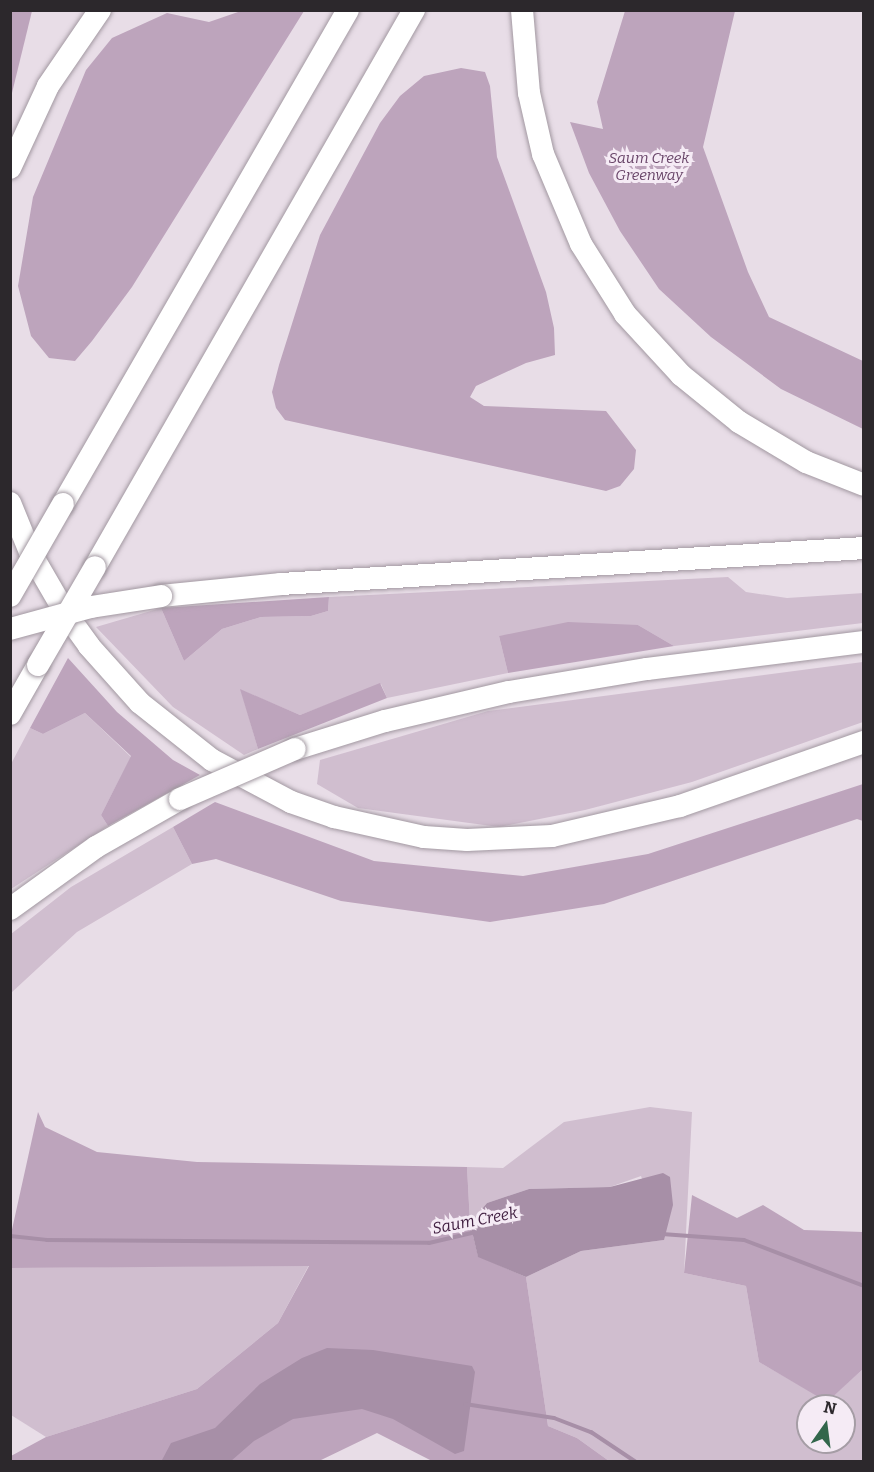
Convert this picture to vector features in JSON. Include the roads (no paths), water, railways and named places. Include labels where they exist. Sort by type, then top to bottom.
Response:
[{"type":"highway","points":[[10,168],[48,86],[100,10]]},
{"type":"highway","points":[[10,596],[348,10]]},
{"type":"highway","points":[[10,714],[414,10]]},
{"type":"highway","points":[[522,10],[529,93],[543,154],[581,244],[625,314],[681,375],[739,422],[806,462],[864,485]]},
{"type":"highway","points":[[10,503],[30,552],[66,614],[89,646],[140,703],[221,765],[291,802],[334,817],[423,837],[467,840],[552,836],[680,806],[864,741]]},
{"type":"highway","points":[[10,629],[91,607],[161,596],[281,584],[864,548]]},
{"type":"highway","points":[[10,909],[96,847],[180,799],[295,749],[385,721],[509,692],[647,669],[864,642]]},
{"type":"water","points":[[663,1173],[670,1177],[673,1205],[664,1240],[581,1251],[526,1277],[478,1257],[470,1223],[487,1203],[529,1189],[610,1187]]},
{"type":"water","points":[[327,1348],[373,1350],[472,1366],[475,1372],[464,1451],[455,1454],[393,1419],[362,1409],[293,1419],[254,1441],[231,1461],[162,1460],[171,1443],[215,1428],[260,1384],[302,1358]]},
{"type":"waterway","name":"Saum Creek","points":[[10,1236],[47,1240],[429,1243],[476,1232]]},
{"type":"waterway","name":"Saum Creek","points":[[662,1234],[744,1240],[864,1286]]},
{"type":"waterway","points":[[465,1404],[554,1418],[591,1432],[636,1462]]},
{"type":"park label","name":"Saum Creek Greenway","points":[[649,166]]}]
